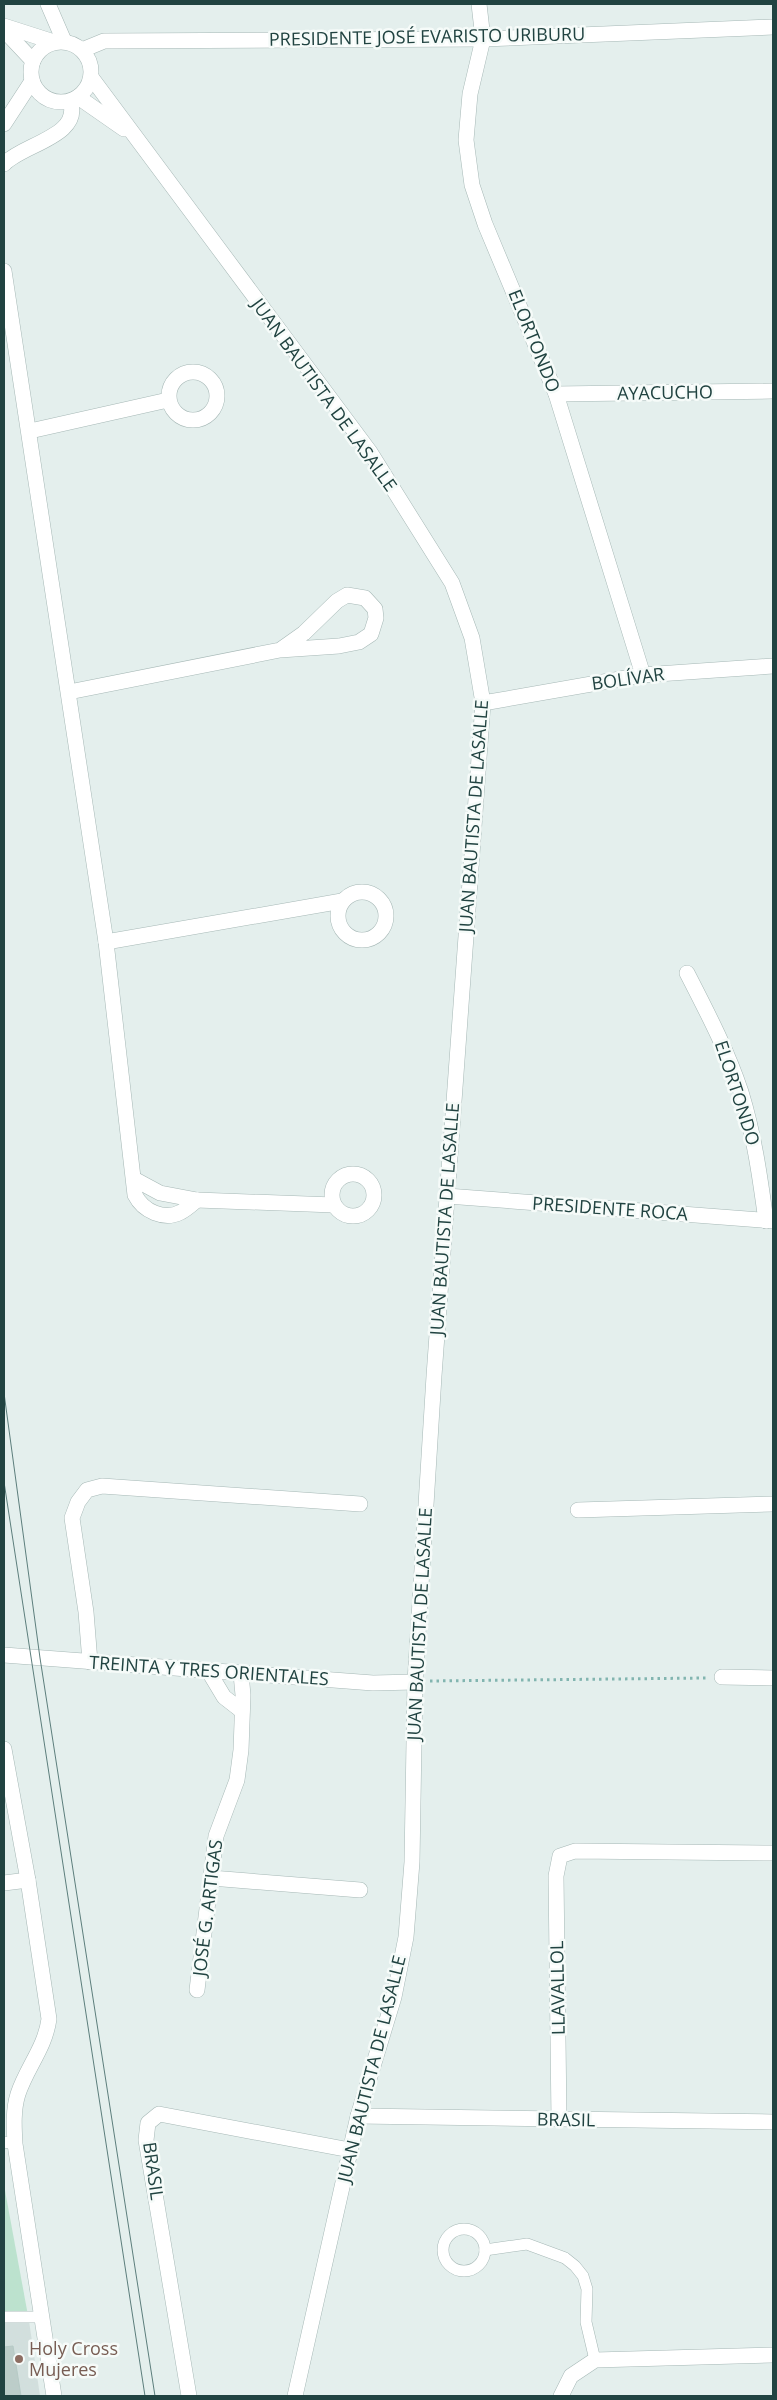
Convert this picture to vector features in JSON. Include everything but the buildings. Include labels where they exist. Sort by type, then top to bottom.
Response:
[{"type":"street","points":[[48,4],[59,42]]},
{"type":"street","name":"ELORTONDO","points":[[479,4],[483,39],[470,94],[466,140],[472,185],[485,224],[556,394],[643,675]]},
{"type":"street","points":[[4,26],[82,50],[92,67],[87,89],[74,99],[54,101],[47,98],[41,94],[32,80]]},
{"type":"street","name":"PRESIDENTE JOSÉ EVARISTO URIBURU","points":[[82,50],[104,41],[483,39],[773,27]]},
{"type":"street","points":[[4,30],[33,61]]},
{"type":"street","points":[[4,124],[32,80],[33,61],[38,52],[59,42]]},
{"type":"street","name":"JUAN BAUTISTA DE LASALLE","points":[[91,77],[133,136],[370,452],[452,584],[472,638],[484,703],[447,1196],[415,1682],[412,1862],[406,1937],[394,1997],[358,2116],[295,2396]]},
{"type":"street","points":[[4,164],[64,129],[72,117],[74,99]]},
{"type":"street","name":"JUAN BAUTISTA DE LASALLE","points":[[74,99],[133,136]]},
{"type":"street","points":[[4,271],[30,432],[106,942],[135,1195],[139,1205],[152,1212],[170,1216],[181,1212],[197,1200]]},
{"type":"street","name":"AYACUCHO","points":[[556,394],[773,391]]},
{"type":"street","points":[[30,432],[168,400]]},
{"type":"street","points":[[69,692],[280,650],[339,646],[359,642],[371,634],[376,618],[375,609],[365,598],[347,595],[337,600],[304,633],[280,650]]},
{"type":"street","name":"BOLÍVAR","points":[[484,703],[643,675],[773,666]]},
{"type":"street","points":[[106,942],[342,901]]},
{"type":"street","name":"ELORTONDO","points":[[688,973],[717,1031],[740,1092],[757,1156],[770,1221]]},
{"type":"street","points":[[134,1179],[160,1194],[197,1200],[334,1205]]},
{"type":"street","name":"PRESIDENTE ROCA","points":[[447,1196],[770,1221]]},
{"type":"street","points":[[90,1662],[86,1612],[72,1518],[78,1502],[88,1490],[102,1486],[360,1504]]},
{"type":"street","points":[[578,1510],[773,1504]]},
{"type":"street","name":"TREINTA Y TRES ORIENTALES","points":[[4,1655],[373,1683],[415,1682]]},
{"type":"street","points":[[209,1672],[224,1697],[242,1711]]},
{"type":"street","name":"JOSÉ G. ARTIGAS","points":[[197,1990],[216,1836],[236,1780],[241,1750],[241,1674]]},
{"type":"street","points":[[722,1677],[773,1678]]},
{"type":"street","points":[[4,1749],[28,1880],[49,2019],[47,2036],[18,2093],[9,2143],[42,2317],[54,2396]]},
{"type":"street","name":"LLAVALLOL","points":[[559,2120],[556,1876],[560,1856],[575,1850],[773,1853]]},
{"type":"street","points":[[211,1878],[360,1890]]},
{"type":"street","points":[[4,1884],[28,1880]]},
{"type":"street","name":"BRASIL","points":[[189,2396],[146,2140],[148,2123],[159,2114],[350,2150]]},
{"type":"street","name":"BRASIL","points":[[358,2116],[773,2122]]},
{"type":"street","points":[[562,2396],[571,2376],[595,2360],[773,2355]]},
{"type":"lane","points":[[485,2250],[527,2244],[565,2258],[574,2266],[583,2276],[587,2289],[586,2322],[595,2360]]},
{"type":"lane","points":[[4,2317],[42,2317]]},
{"type":"path","points":[[415,1682],[722,1677]]},
{"type":"shaded area","name":"Holy Cross Mujeres","points":[[29,2321],[40,2396],[4,2396],[4,2322]]},
{"type":"green space","points":[[4,2185],[29,2321],[4,2322]]},
{"type":"tram line","points":[[4,1393],[40,1658],[155,2396]]},
{"type":"tram line","points":[[4,1482],[145,2396]]},
{"type":"place","name":"Holy Cross Mujeres","points":[[19,2359]]}]
